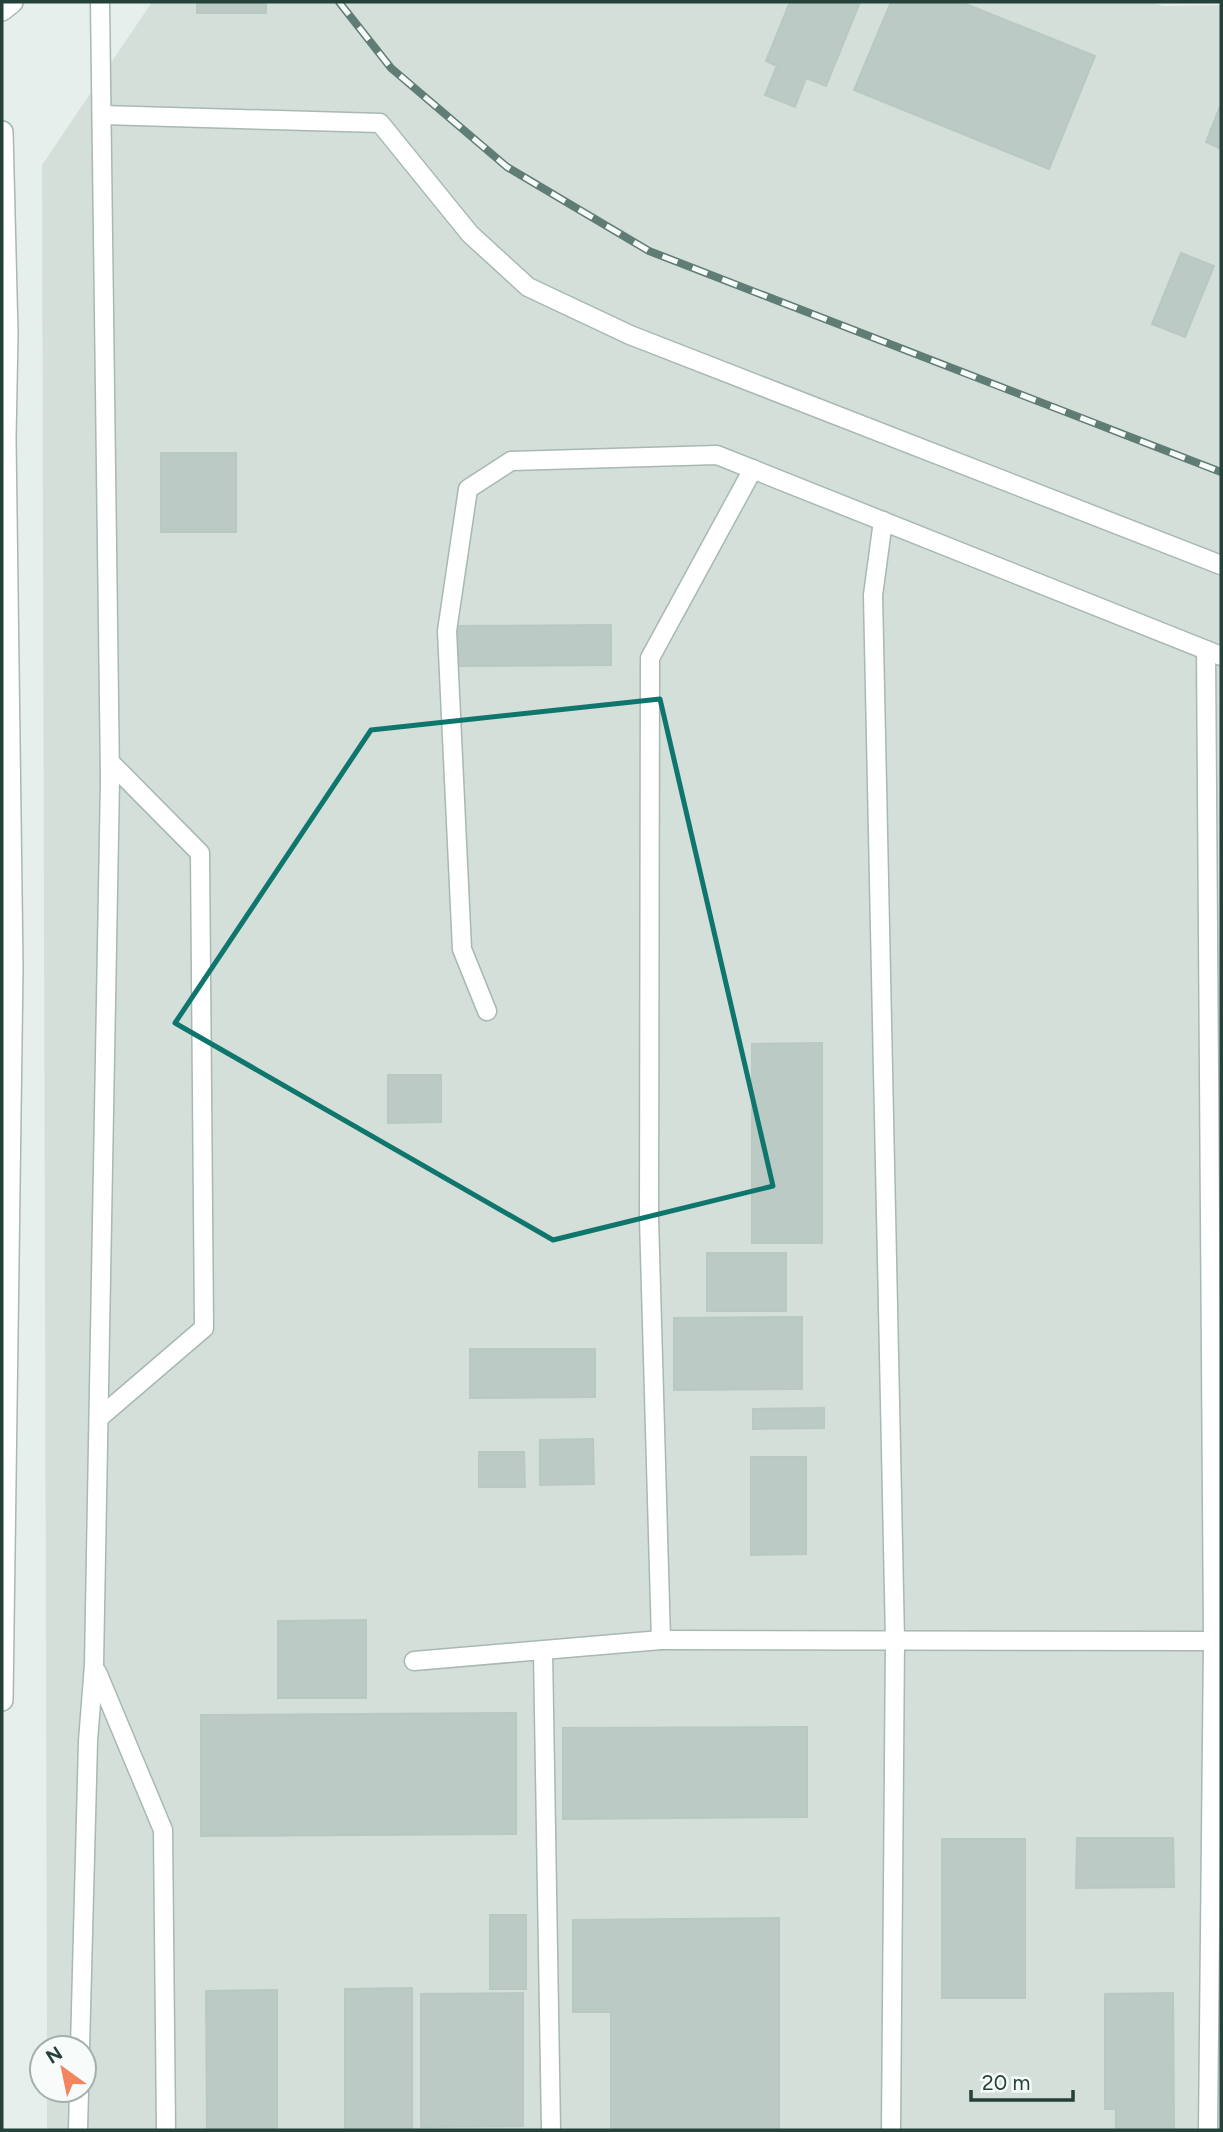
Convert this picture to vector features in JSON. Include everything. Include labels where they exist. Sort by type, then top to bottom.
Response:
[{"type":"street","points":[[2,10],[12,2]]},
{"type":"street","points":[[2,132],[7,334],[5,438],[12,967],[2,1700]]},
{"type":"lane","points":[[80,2034],[88,1741],[94,1665],[110,762],[100,2]]},
{"type":"lane","points":[[102,115],[380,123],[470,234],[528,287],[630,335],[1221,565]]},
{"type":"lane","points":[[486,1011],[462,948],[447,631],[468,489],[511,461],[717,455],[1214,653],[1217,1641],[1208,2130]]},
{"type":"lane","points":[[661,1640],[649,1218],[650,658],[753,470]]},
{"type":"lane","points":[[883,521],[873,595],[895,1640],[891,2130]]},
{"type":"lane","points":[[99,1418],[204,1328],[200,853],[110,762]]},
{"type":"lane","points":[[414,1661],[661,1640],[1217,1641]]},
{"type":"lane","points":[[542,1651],[551,2130]]},
{"type":"lane","points":[[94,1665],[126,1749],[163,1830],[166,2130]]},
{"type":"lane","points":[[78,2130],[79,2104]]},
{"type":"highlighted area","points":[[660,699],[773,1186],[553,1240],[175,1023],[371,730]]},
{"type":"shaded area","points":[[152,2],[1152,2],[1163,6],[1221,5],[1221,2130],[47,2130],[47,2104],[98,2104],[98,2034],[47,2034],[42,165]]},
{"type":"building","points":[[197,2],[266,2],[266,13],[197,13]]},
{"type":"building","points":[[790,2],[860,2],[826,86],[806,78],[795,107],[765,95],[777,66],[766,61]]},
{"type":"building","points":[[891,2],[961,2],[1095,56],[1049,169],[854,90]]},
{"type":"building","points":[[1221,104],[1221,149],[1206,142]]},
{"type":"building","points":[[1181,253],[1214,266],[1185,337],[1152,324]]},
{"type":"building","points":[[161,453],[236,453],[236,532],[161,532]]},
{"type":"building","points":[[611,625],[611,665],[459,666],[458,626]]},
{"type":"building","points":[[822,1043],[822,1243],[752,1243],[752,1044]]},
{"type":"building","points":[[388,1075],[441,1075],[441,1122],[388,1123]]},
{"type":"building","points":[[707,1253],[786,1253],[786,1311],[707,1311]]},
{"type":"building","points":[[802,1317],[802,1389],[674,1390],[674,1318]]},
{"type":"building","points":[[470,1349],[595,1349],[595,1397],[470,1398]]},
{"type":"building","points":[[824,1408],[824,1428],[753,1429],[753,1409]]},
{"type":"building","points":[[593,1439],[594,1484],[540,1485],[540,1440]]},
{"type":"building","points":[[479,1452],[524,1452],[525,1487],[479,1487]]},
{"type":"building","points":[[751,1457],[806,1457],[806,1554],[751,1555]]},
{"type":"building","points":[[366,1620],[366,1698],[278,1698],[278,1621]]},
{"type":"building","points":[[516,1713],[516,1834],[201,1836],[201,1715]]},
{"type":"building","points":[[807,1727],[807,1817],[563,1819],[563,1728]]},
{"type":"building","points":[[1077,1838],[1173,1838],[1174,1887],[1076,1888]]},
{"type":"building","points":[[942,1839],[1025,1839],[1025,1998],[942,1998]]},
{"type":"building","points":[[490,1915],[526,1915],[526,1989],[490,1989]]},
{"type":"building","points":[[779,1918],[779,2130],[611,2130],[611,2012],[573,2012],[573,1920]]},
{"type":"building","points":[[412,1988],[412,2130],[345,2130],[345,1989]]},
{"type":"building","points":[[277,1990],[277,2130],[207,2130],[206,1991]]},
{"type":"building","points":[[523,1993],[523,2126],[421,2127],[421,1994]]},
{"type":"building","points":[[1173,1993],[1174,2130],[1116,2130],[1116,2109],[1105,2109],[1105,1994]]},
{"type":"railway","points":[[339,2],[391,68],[507,167],[649,251],[1221,472]]}]
